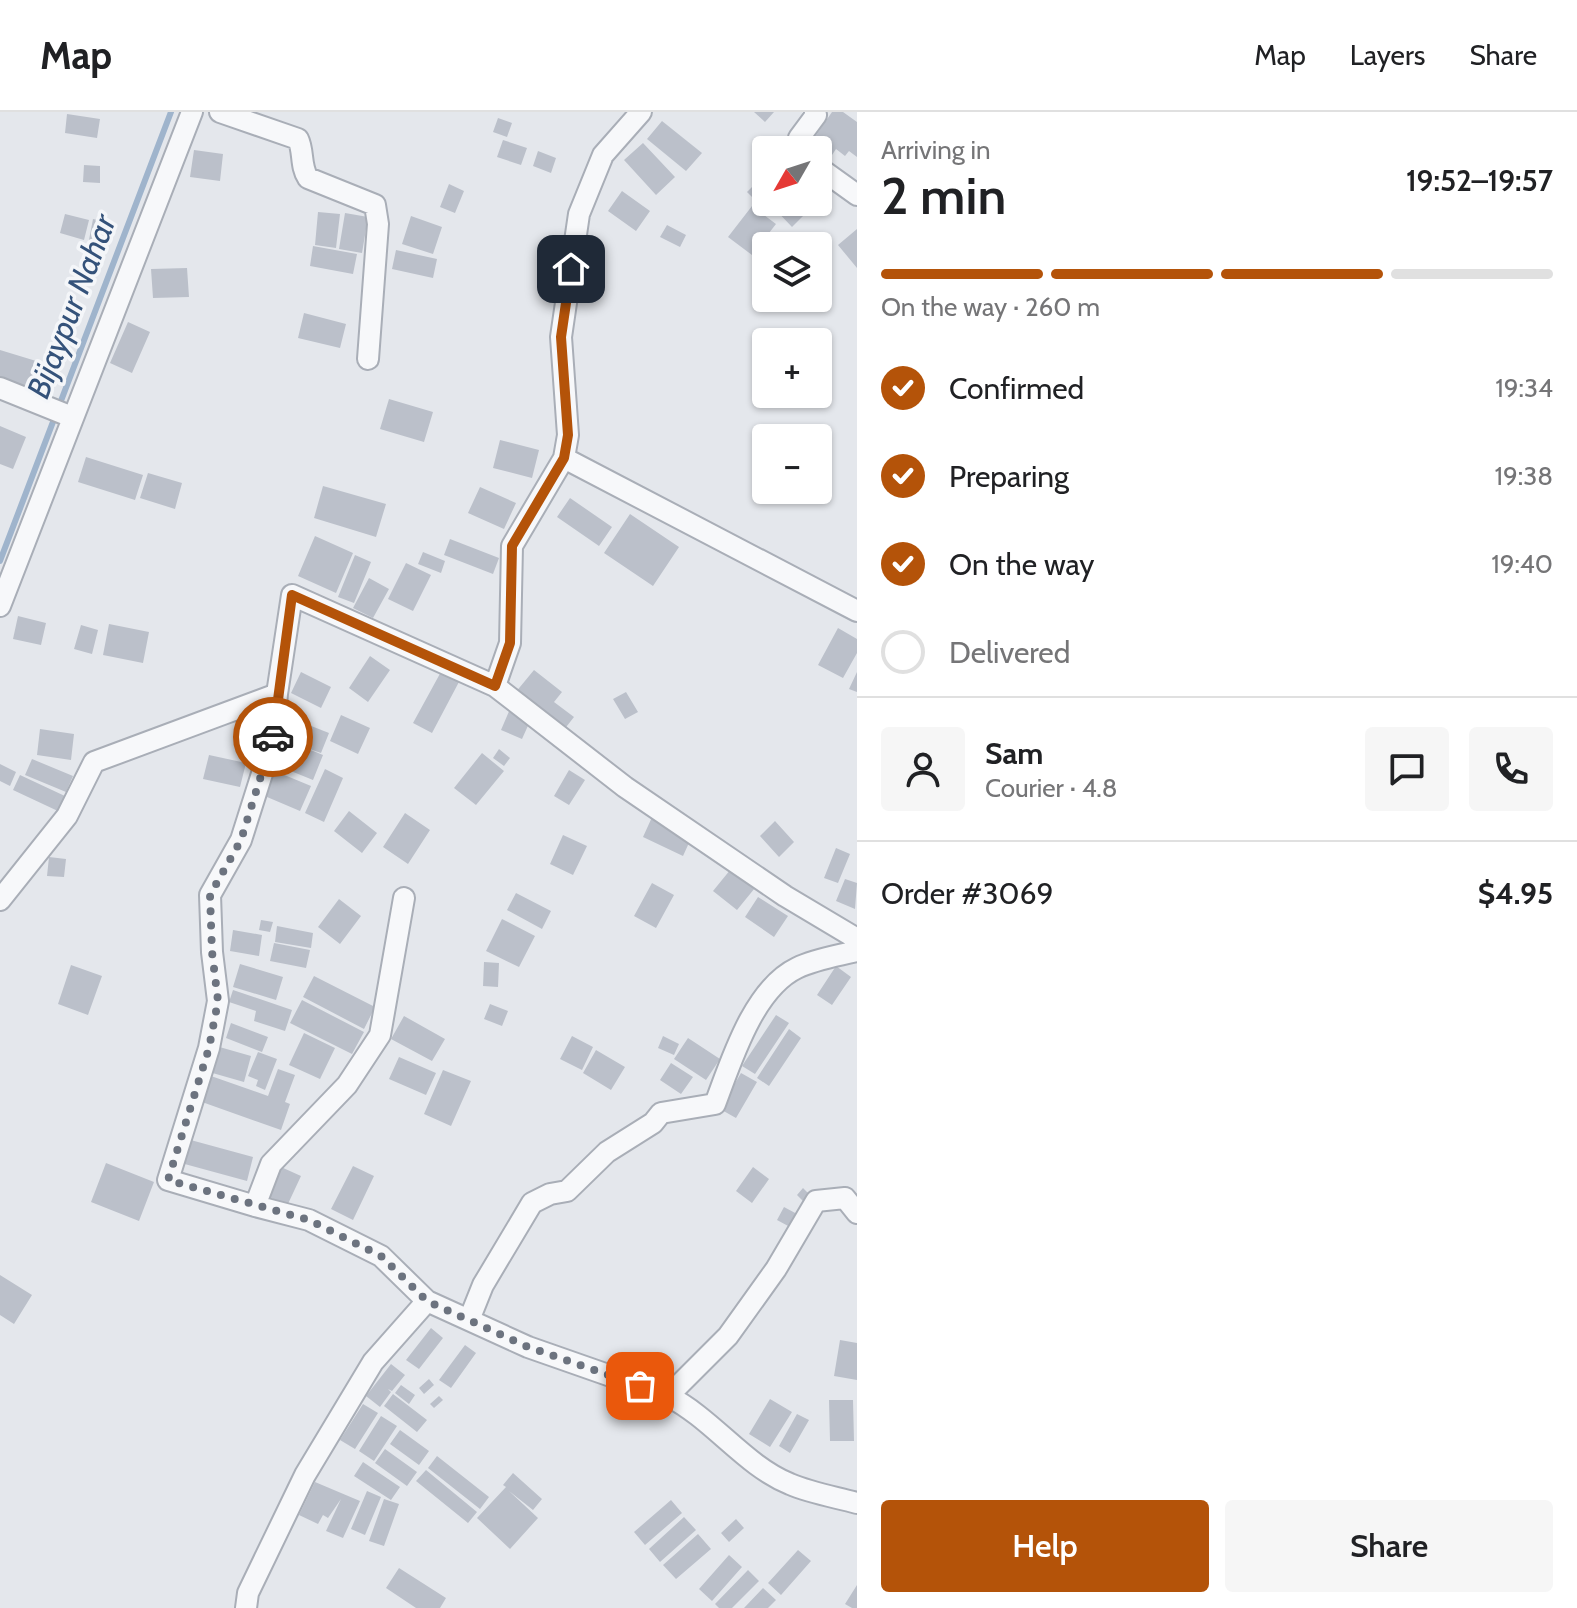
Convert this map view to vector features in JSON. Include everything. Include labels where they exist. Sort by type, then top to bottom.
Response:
[{"type":"street","points":[[0,606],[63,413],[192,112]]},
{"type":"street","points":[[220,112],[298,139],[308,178],[375,205],[378,224],[368,359]]},
{"type":"street","points":[[495,686],[510,643],[512,546],[564,458],[568,435],[561,337],[579,214],[603,155],[641,112]]},
{"type":"street","points":[[800,136],[816,115],[815,112]]},
{"type":"street","points":[[832,177],[857,195]]},
{"type":"street","points":[[0,388],[63,413]]},
{"type":"street","points":[[564,458],[857,611]]},
{"type":"street","points":[[857,939],[785,896],[625,787],[495,686],[292,595],[273,739],[241,840],[210,895],[218,1001],[209,1048],[168,1180],[309,1220],[381,1256],[427,1301],[528,1347],[668,1396],[692,1408],[748,1457],[789,1484],[857,1503]]},
{"type":"street","points":[[0,900],[67,816],[94,762],[277,694]]},
{"type":"street","points":[[255,1206],[271,1164],[347,1085],[380,1035],[404,898]]},
{"type":"street","points":[[469,1320],[483,1285],[532,1203],[550,1194],[567,1191],[607,1152],[653,1123],[661,1113],[715,1104],[742,1033],[776,984],[795,969],[857,951]]},
{"type":"street","points":[[668,1396],[728,1336],[776,1269],[816,1201],[845,1198],[857,1213]]},
{"type":"street","points":[[246,1608],[248,1593],[305,1475],[373,1362],[427,1301]]},
{"type":"building","points":[[754,112],[774,112],[765,122]]},
{"type":"building","points":[[832,112],[843,112],[857,122],[857,157],[849,151],[845,156],[836,149],[832,155],[832,136],[816,136]]},
{"type":"building","points":[[67,114],[100,119],[97,138],[65,133]]},
{"type":"building","points":[[498,118],[512,123],[507,137],[493,132]]},
{"type":"building","points":[[662,121],[702,153],[686,171],[647,139]]},
{"type":"building","points":[[503,140],[527,148],[521,165],[497,157]]},
{"type":"building","points":[[643,143],[675,177],[656,195],[624,160]]},
{"type":"building","points":[[194,150],[223,154],[220,181],[190,177]]},
{"type":"building","points":[[538,151],[556,158],[551,173],[533,166]]},
{"type":"building","points":[[84,165],[100,166],[100,183],[83,182]]},
{"type":"building","points":[[449,184],[464,191],[455,213],[440,207]]},
{"type":"building","points":[[622,191],[650,211],[636,231],[608,211]]},
{"type":"building","points":[[752,206],[752,216],[765,216],[776,224],[770,232],[752,232],[752,255],[728,237]]},
{"type":"building","points":[[318,212],[340,214],[336,248],[315,245]]},
{"type":"building","points":[[345,213],[368,217],[362,253],[339,249]]},
{"type":"building","points":[[65,214],[89,220],[84,240],[60,233]]},
{"type":"building","points":[[411,216],[442,227],[433,254],[402,244]]},
{"type":"building","points":[[782,216],[803,216],[792,227]]},
{"type":"building","points":[[93,219],[103,221],[99,242],[89,240]]},
{"type":"building","points":[[667,225],[686,235],[680,247],[660,237]]},
{"type":"building","points":[[857,229],[857,268],[838,245]]},
{"type":"building","points":[[313,246],[357,254],[353,274],[310,266]]},
{"type":"building","points":[[396,250],[437,259],[433,278],[392,269]]},
{"type":"building","points":[[187,268],[189,297],[153,298],[151,269]]},
{"type":"building","points":[[304,313],[346,324],[340,348],[298,338]]},
{"type":"building","points":[[128,322],[150,332],[132,373],[110,363]]},
{"type":"building","points":[[0,350],[46,364],[38,393],[0,381]]},
{"type":"building","points":[[389,399],[433,412],[424,442],[380,429]]},
{"type":"building","points":[[0,426],[26,437],[13,469],[0,464]]},
{"type":"building","points":[[500,440],[539,450],[532,478],[493,468]]},
{"type":"building","points":[[86,457],[143,475],[135,500],[78,482]]},
{"type":"building","points":[[148,473],[182,483],[175,509],[140,498]]},
{"type":"building","points":[[323,486],[386,504],[376,537],[314,518]]},
{"type":"building","points":[[480,487],[516,503],[504,529],[468,513]]},
{"type":"building","points":[[570,498],[612,527],[599,546],[557,517]]},
{"type":"building","points":[[630,514],[679,547],[653,586],[604,553]]},
{"type":"building","points":[[315,536],[353,553],[336,593],[298,576]]},
{"type":"building","points":[[450,539],[499,558],[493,574],[444,555]]},
{"type":"building","points":[[423,552],[445,561],[441,573],[418,564]]},
{"type":"building","points":[[355,555],[371,562],[354,603],[338,597]]},
{"type":"building","points":[[406,563],[431,575],[413,611],[388,599]]},
{"type":"building","points":[[369,578],[389,589],[373,618],[353,608]]},
{"type":"building","points":[[18,616],[46,623],[41,645],[13,639]]},
{"type":"building","points":[[109,624],[149,632],[143,663],[103,655]]},
{"type":"building","points":[[81,625],[98,630],[92,654],[74,649]]},
{"type":"building","points":[[838,628],[857,639],[857,653],[843,678],[818,665]]},
{"type":"building","points":[[370,656],[390,670],[368,702],[349,688]]},
{"type":"building","points":[[442,670],[460,680],[432,733],[413,723]]},
{"type":"building","points":[[534,670],[562,692],[554,702],[574,717],[563,731],[515,693]]},
{"type":"building","points":[[301,672],[331,687],[321,708],[291,693]]},
{"type":"building","points":[[857,672],[857,692],[849,689]]},
{"type":"building","points":[[626,692],[638,712],[625,719],[613,699]]},
{"type":"building","points":[[510,709],[531,719],[522,739],[501,730]]},
{"type":"building","points":[[341,715],[370,728],[358,754],[330,741]]},
{"type":"building","points":[[296,720],[329,733],[321,753],[301,746],[323,755],[313,780],[276,765]]},
{"type":"building","points":[[40,729],[74,734],[71,760],[37,755]]},
{"type":"building","points":[[499,749],[510,758],[504,766],[493,758]]},
{"type":"building","points":[[482,753],[504,771],[476,805],[454,788]]},
{"type":"building","points":[[209,755],[246,763],[240,787],[203,779]]},
{"type":"building","points":[[32,759],[73,776],[66,792],[25,775]]},
{"type":"building","points":[[0,764],[16,772],[10,786],[0,781]]},
{"type":"building","points":[[270,769],[311,786],[300,811],[260,794]]},
{"type":"building","points":[[325,769],[343,778],[324,822],[305,813]]},
{"type":"building","points":[[569,770],[585,780],[569,805],[554,796]]},
{"type":"building","points":[[20,775],[67,797],[60,812],[13,790]]},
{"type":"building","points":[[349,811],[377,833],[362,853],[334,831]]},
{"type":"building","points":[[405,813],[430,830],[408,864],[383,847]]},
{"type":"building","points":[[653,815],[693,834],[683,856],[643,837]]},
{"type":"building","points":[[775,821],[794,842],[779,857],[760,836]]},
{"type":"building","points":[[563,835],[587,846],[573,875],[550,864]]},
{"type":"building","points":[[836,848],[850,854],[838,883],[824,878]]},
{"type":"building","points":[[49,857],[66,859],[64,877],[47,876]]},
{"type":"building","points":[[735,864],[759,883],[737,910],[713,891]]},
{"type":"building","points":[[845,879],[857,883],[855,909],[836,901]]},
{"type":"building","points":[[652,883],[674,895],[656,928],[634,916]]},
{"type":"building","points":[[516,893],[551,911],[542,929],[507,910]]},
{"type":"building","points":[[758,897],[788,916],[774,937],[745,917]]},
{"type":"building","points":[[339,899],[361,916],[340,944],[318,927]]},
{"type":"building","points":[[502,919],[535,936],[519,967],[486,951]]},
{"type":"building","points":[[261,920],[273,922],[270,932],[259,930]]},
{"type":"building","points":[[277,926],[313,933],[311,948],[275,942]]},
{"type":"building","points":[[233,930],[262,935],[259,956],[230,951]]},
{"type":"building","points":[[274,943],[310,950],[306,968],[270,961]]},
{"type":"building","points":[[484,962],[499,963],[498,987],[483,986]]},
{"type":"building","points":[[240,964],[283,977],[276,1000],[233,987]]},
{"type":"building","points":[[71,965],[102,976],[88,1015],[58,1004]]},
{"type":"building","points":[[836,966],[851,977],[832,1005],[817,995]]},
{"type":"building","points":[[314,976],[375,1007],[364,1029],[303,997]]},
{"type":"building","points":[[233,990],[292,1010],[285,1031],[254,1021],[256,1011],[229,1002]]},
{"type":"building","points":[[302,1000],[364,1032],[352,1054],[290,1023]]},
{"type":"building","points":[[490,1004],[508,1011],[502,1026],[484,1019]]},
{"type":"building","points":[[776,1015],[789,1023],[755,1074],[742,1066]]},
{"type":"building","points":[[404,1016],[445,1039],[432,1061],[391,1039]]},
{"type":"building","points":[[231,1023],[268,1037],[262,1052],[226,1038]]},
{"type":"building","points":[[789,1029],[801,1038],[769,1086],[757,1078]]},
{"type":"building","points":[[304,1033],[335,1048],[320,1079],[289,1065]]},
{"type":"building","points":[[572,1036],[593,1047],[582,1070],[560,1059]]},
{"type":"building","points":[[663,1036],[679,1044],[674,1055],[658,1048]]},
{"type":"building","points":[[688,1038],[720,1059],[706,1080],[674,1059]]},
{"type":"building","points":[[216,1046],[251,1056],[244,1082],[209,1072]]},
{"type":"building","points":[[596,1050],[625,1067],[611,1090],[583,1073]]},
{"type":"building","points":[[258,1052],[277,1059],[265,1090],[256,1086],[258,1080],[248,1076]]},
{"type":"building","points":[[399,1057],[436,1073],[426,1095],[389,1079]]},
{"type":"building","points":[[671,1063],[693,1077],[681,1094],[660,1080]]},
{"type":"building","points":[[278,1069],[295,1075],[285,1102],[290,1104],[281,1130],[202,1102],[211,1076],[268,1096]]},
{"type":"building","points":[[443,1070],[471,1081],[451,1126],[424,1114]]},
{"type":"building","points":[[741,1073],[757,1082],[736,1118],[720,1109]]},
{"type":"building","points":[[187,1139],[253,1157],[247,1181],[181,1163]]},
{"type":"building","points":[[106,1163],[154,1182],[139,1221],[91,1202]]},
{"type":"building","points":[[353,1166],[374,1176],[353,1220],[331,1209]]},
{"type":"building","points":[[281,1167],[301,1176],[287,1206],[267,1196]]},
{"type":"building","points":[[753,1167],[769,1179],[752,1203],[736,1191]]},
{"type":"building","points":[[803,1188],[812,1197],[806,1204],[797,1195]]},
{"type":"building","points":[[784,1207],[797,1214],[790,1227],[777,1220]]},
{"type":"building","points":[[0,1275],[32,1295],[14,1324],[0,1315]]},
{"type":"building","points":[[431,1328],[443,1338],[419,1369],[406,1360]]},
{"type":"building","points":[[840,1340],[857,1343],[857,1380],[834,1376]]},
{"type":"building","points":[[465,1345],[476,1353],[451,1388],[439,1380]]},
{"type":"building","points":[[391,1364],[405,1375],[392,1391],[388,1389],[391,1392],[380,1407],[366,1396]]},
{"type":"building","points":[[429,1379],[434,1385],[424,1394],[419,1388]]},
{"type":"building","points":[[401,1385],[415,1395],[409,1404],[395,1393]]},
{"type":"building","points":[[393,1394],[427,1420],[417,1432],[384,1406]]},
{"type":"building","points":[[439,1396],[443,1400],[434,1408],[430,1404]]},
{"type":"building","points":[[770,1399],[792,1412],[770,1447],[749,1434]]},
{"type":"building","points":[[829,1400],[853,1400],[854,1441],[830,1441]]},
{"type":"building","points":[[363,1404],[378,1413],[355,1449],[340,1440]]},
{"type":"building","points":[[797,1414],[809,1420],[790,1453],[779,1446]]},
{"type":"building","points":[[381,1416],[397,1426],[374,1461],[359,1451]]},
{"type":"building","points":[[400,1430],[429,1451],[419,1465],[390,1444]]},
{"type":"building","points":[[385,1449],[417,1472],[407,1486],[375,1463]]},
{"type":"building","points":[[437,1456],[489,1497],[480,1509],[428,1468]]},
{"type":"building","points":[[363,1462],[400,1487],[391,1500],[354,1476]]},
{"type":"building","points":[[426,1470],[477,1512],[468,1523],[416,1481]]},
{"type":"building","points":[[513,1473],[542,1499],[533,1510],[509,1491],[538,1518],[510,1549],[477,1518],[506,1487],[503,1485]]},
{"type":"building","points":[[315,1482],[360,1501],[343,1538],[326,1531],[341,1499],[328,1518],[323,1515],[318,1524],[299,1515]]},
{"type":"building","points":[[367,1491],[381,1497],[365,1535],[351,1529]]},
{"type":"building","points":[[384,1499],[399,1504],[384,1546],[369,1541]]},
{"type":"building","points":[[671,1500],[682,1513],[645,1545],[634,1532]]},
{"type":"building","points":[[684,1517],[696,1530],[660,1562],[649,1549]]},
{"type":"building","points":[[736,1519],[744,1528],[729,1542],[721,1533]]},
{"type":"building","points":[[698,1534],[711,1549],[676,1579],[663,1565]]},
{"type":"building","points":[[798,1550],[811,1561],[781,1595],[768,1583]]},
{"type":"building","points":[[729,1555],[742,1567],[712,1601],[699,1589]]},
{"type":"building","points":[[399,1568],[446,1598],[440,1608],[416,1608],[386,1588]]},
{"type":"building","points":[[748,1570],[759,1581],[732,1608],[719,1608],[715,1604]]},
{"type":"building","points":[[857,1585],[857,1608],[852,1608],[845,1604]]},
{"type":"building","points":[[763,1588],[776,1600],[768,1608],[744,1608]]},
{"type":"waterway","name":"Bijaypur Nahar","points":[[0,561],[171,112]]},
{"type":"way so far","points":[[273,737],[241,840],[210,895],[218,1001],[209,1048],[168,1180],[309,1220],[381,1256],[427,1301],[528,1347],[640,1386]]},
{"type":"route","points":[[273,737],[292,595],[495,686],[510,643],[512,546],[564,458],[568,435],[561,337],[571,269]]}]
